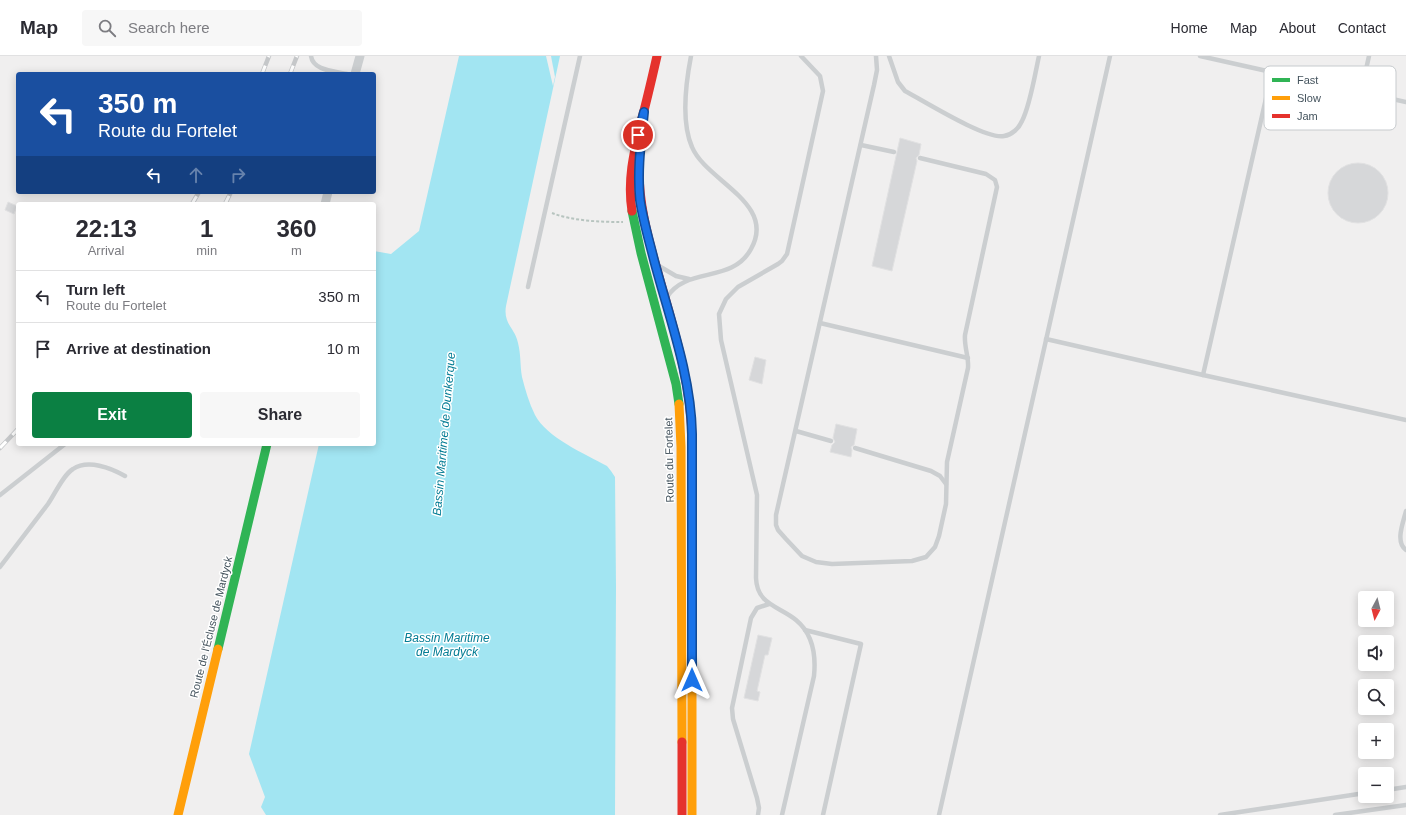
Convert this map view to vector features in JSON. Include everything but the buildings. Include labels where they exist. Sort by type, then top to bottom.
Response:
[{"type":"main road","name":"Route du Fortelet","points":[[657,56],[634,150],[630,196],[641,253],[676,384],[681,418],[682,815]]},
{"type":"main road","name":"Route du Fortelet","points":[[644,112],[640,152],[639,184],[642,209],[654,260],[687,382],[691,417],[693,813]]},
{"type":"main road","name":"Route de l'Écluse de Mardyck","points":[[178,815],[268,446]]},
{"type":"street","points":[[356,72],[360,56]]},
{"type":"lane","points":[[311,56],[313,62],[318,67],[339,72]]},
{"type":"lane","points":[[528,287],[580,56]]},
{"type":"lane","points":[[660,322],[665,301],[677,286],[690,279],[722,272],[739,265],[748,255],[753,246],[756,229],[754,216],[748,205],[700,160],[692,148],[687,128],[686,99],[691,56]]},
{"type":"lane","points":[[782,815],[814,676],[814,656],[812,644],[805,630],[795,620],[769,604],[760,594],[756,583],[757,496],[722,347],[719,320],[723,304],[733,291],[782,261],[788,249],[823,91],[820,76],[801,56]]},
{"type":"lane","points":[[876,56],[876,77],[777,510],[776,521],[778,530],[798,553],[810,561],[828,564],[912,561],[926,557],[935,547],[939,536],[946,504],[948,455],[968,368],[968,358],[964,344],[965,335],[997,191],[997,184],[993,178],[986,174],[920,158]]},
{"type":"lane","points":[[889,56],[898,82],[905,91],[979,131],[1000,136],[1006,136],[1015,131],[1023,119],[1039,56]]},
{"type":"lane","points":[[939,815],[1110,56]]},
{"type":"lane","points":[[1200,56],[1264,70]]},
{"type":"lane","points":[[1367,66],[1369,56]]},
{"type":"lane","points":[[1396,100],[1406,102]]},
{"type":"lane","points":[[1203,375],[1264,107]]},
{"type":"lane","points":[[861,145],[894,152]]},
{"type":"lane","points":[[654,260],[671,274],[681,278],[690,279]]},
{"type":"lane","points":[[820,323],[968,358]]},
{"type":"lane","points":[[1046,339],[1406,420]]},
{"type":"lane","points":[[796,431],[831,441]]},
{"type":"lane","points":[[0,496],[62,446]]},
{"type":"lane","points":[[855,448],[931,471],[940,476],[946,484]]},
{"type":"lane","points":[[0,567],[72,469],[80,466],[94,466],[110,469],[125,476]]},
{"type":"lane","points":[[1406,511],[1400,541],[1402,547],[1406,550]]},
{"type":"lane","points":[[758,815],[759,808],[757,798],[733,719],[732,708],[751,618],[757,608],[769,604]]},
{"type":"lane","points":[[805,630],[861,644],[823,815]]},
{"type":"lane","points":[[1394,789],[1406,787]]},
{"type":"lane","points":[[1220,815],[1358,794]]},
{"type":"lane","points":[[1335,815],[1406,805]]},
{"type":"path","points":[[545,208],[562,216],[610,222],[634,221]]},
{"type":"water","name":"Bassin Maritime de Mardyck","points":[[459,56],[560,56],[506,306],[506,317],[518,343],[522,377],[527,396],[540,423],[557,438],[607,466],[615,477],[615,815],[266,815],[261,807],[265,797],[249,754],[319,446],[376,446],[376,251],[391,254],[419,231]]},
{"type":"pier","points":[[546,56],[551,56],[555,77],[553,86]]},
{"type":"railway","points":[[263,72],[269,56]]},
{"type":"railway","points":[[291,72],[297,56]]},
{"type":"railway","points":[[193,202],[198,194]]},
{"type":"railway","points":[[226,202],[230,194]]},
{"type":"railway","points":[[0,448],[16,431]]},
{"type":"traffic: fast","points":[[632,211],[641,253],[676,384],[679,404]]},
{"type":"traffic: fast","points":[[692,442],[692,630]]},
{"type":"traffic: fast","points":[[218,649],[267,446]]},
{"type":"traffic: slow","points":[[679,404],[681,447],[682,742]]},
{"type":"traffic: slow","points":[[692,630],[692,815]]},
{"type":"traffic: slow","points":[[178,815],[218,649]]},
{"type":"traffic: jam","points":[[632,211],[630,188],[634,155],[657,56]]},
{"type":"traffic: jam","points":[[639,170],[640,194],[647,230],[685,375],[689,397],[692,442]]},
{"type":"traffic: jam","points":[[682,742],[682,815]]},
{"type":"route","points":[[638,135],[644,112],[639,164],[640,201],[650,246],[685,374],[690,400],[692,434],[692,680]]},
{"type":"water label","name":"Bassin Maritime de Dunkerque","points":[[444,434]]}]
